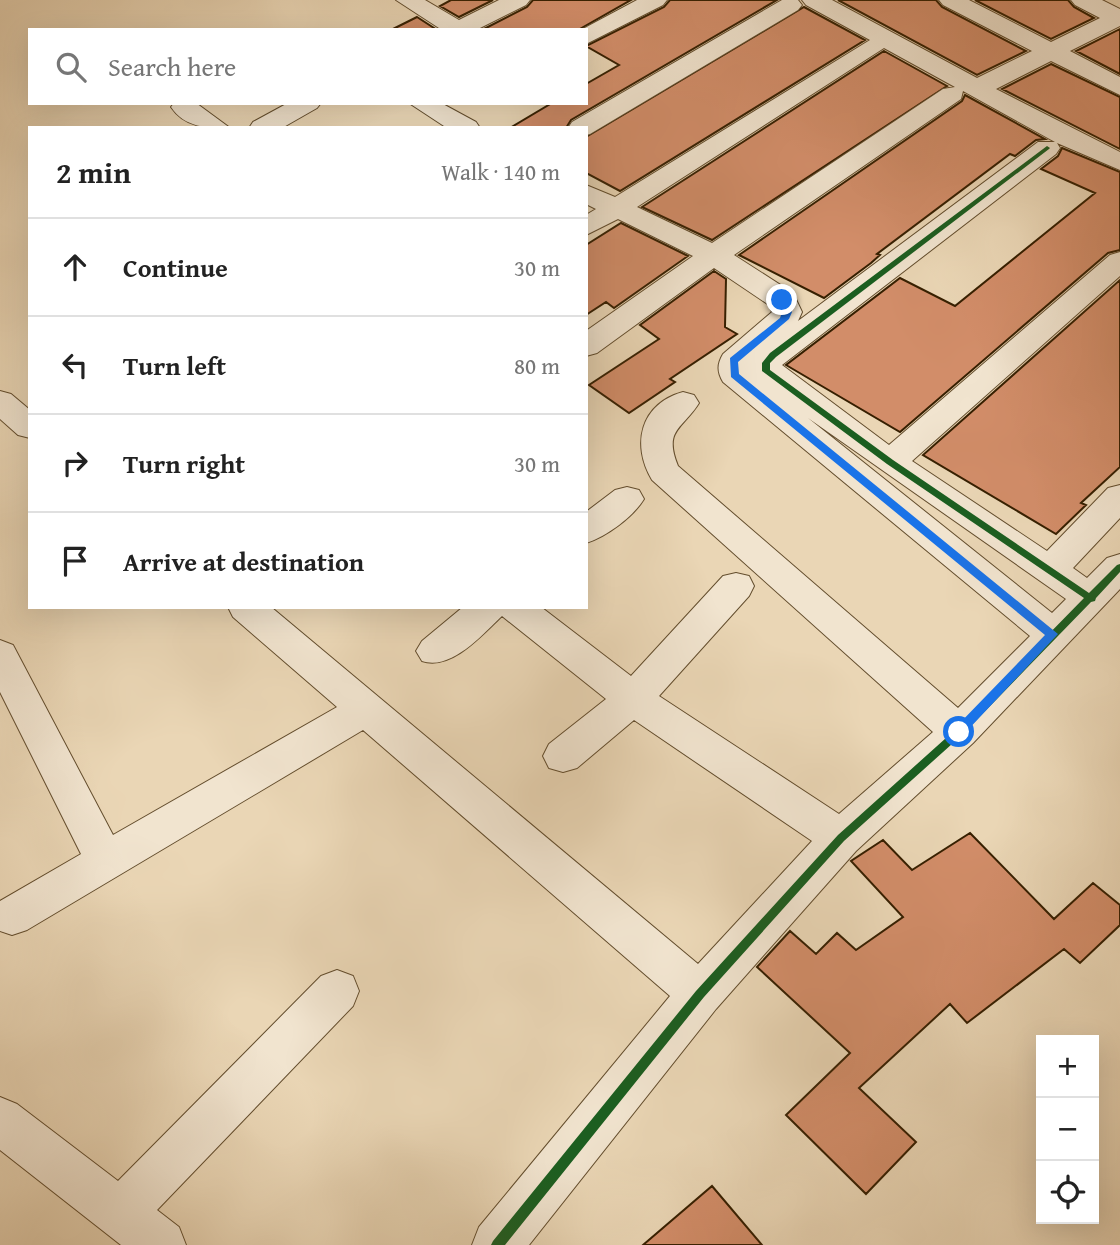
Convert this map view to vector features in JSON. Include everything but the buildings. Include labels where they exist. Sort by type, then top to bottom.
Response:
[{"type":"street","points":[[408,0],[455,28]]},
{"type":"street","points":[[459,28],[518,0]]},
{"type":"street","points":[[588,36],[655,0]]},
{"type":"street","points":[[951,0],[1120,87]]},
{"type":"street","points":[[1083,0],[1120,17]]},
{"type":"street","points":[[585,126],[802,3],[965,91],[1120,162]]},
{"type":"street","points":[[588,345],[714,255],[965,91],[1120,17]]},
{"type":"street","points":[[588,226],[873,47]]},
{"type":"street","points":[[266,126],[304,105]]},
{"type":"street","points":[[184,107],[214,126]]},
{"type":"street","points":[[421,126],[443,107],[465,126]]},
{"type":"street","points":[[1047,148],[766,363],[766,371],[890,462],[1092,599]]},
{"type":"street","points":[[588,194],[714,255],[782,300],[787,312],[784,319],[734,361],[734,375],[1052,634]]},
{"type":"street","points":[[890,462],[1120,261]]},
{"type":"street","points":[[0,402],[28,425]]},
{"type":"street","points":[[683,403],[663,417],[656,432],[658,459],[664,472],[959,732]]},
{"type":"street","points":[[1050,570],[1120,497]]},
{"type":"street","points":[[588,528],[627,499]]},
{"type":"street","points":[[498,1245],[700,994],[841,838],[959,732],[1052,634],[1092,599],[1120,567]]},
{"type":"street","points":[[563,756],[633,699],[736,586]]},
{"type":"street","points":[[248,609],[700,994]]},
{"type":"street","points":[[435,651],[486,609]]},
{"type":"street","points":[[518,609],[633,699],[841,838]]},
{"type":"street","points":[[0,655],[106,862]]},
{"type":"street","points":[[12,916],[367,708]]},
{"type":"street","points":[[120,1213],[337,992]]},
{"type":"street","points":[[0,1119],[161,1245]]},
{"type":"cycle path","points":[[1047,148],[773,355],[766,363],[766,371],[890,462],[1092,599]]},
{"type":"cycle path","points":[[497,1245],[700,994],[841,838],[959,732],[1120,567]]},
{"type":"route","points":[[782,300],[787,312],[784,319],[734,361],[734,375],[1052,634],[959,732]]}]
